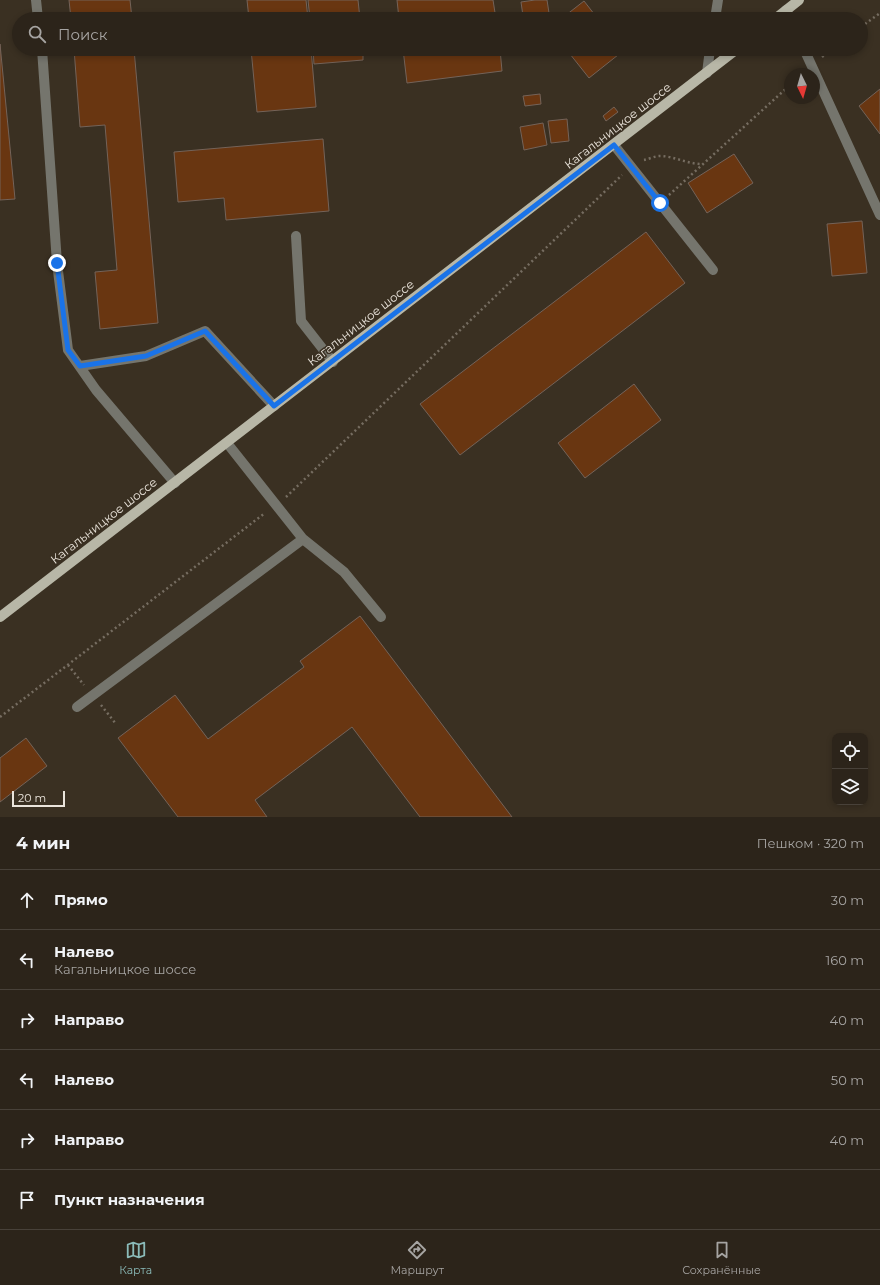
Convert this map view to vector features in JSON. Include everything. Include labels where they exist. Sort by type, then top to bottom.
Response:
[{"type":"main road","points":[[790,12],[799,0]]},
{"type":"main road","name":"Кагальницкое шоссе","points":[[2,612],[175,483],[333,362],[728,56]]},
{"type":"lane","points":[[36,0],[37,12]]},
{"type":"lane","points":[[716,12],[718,0]]},
{"type":"lane","points":[[42,56],[57,263],[68,350],[96,390],[175,483]]},
{"type":"lane","points":[[706,73],[709,56]]},
{"type":"lane","points":[[807,56],[880,215]]},
{"type":"lane","points":[[614,145],[713,270]]},
{"type":"lane","points":[[296,236],[301,321],[333,362]]},
{"type":"lane","points":[[80,366],[146,356],[205,331],[274,406]]},
{"type":"lane","points":[[227,443],[303,540],[344,572],[382,617]]},
{"type":"lane","points":[[77,707],[303,540]]},
{"type":"path","points":[[868,22],[880,13]]},
{"type":"path","points":[[660,203],[784,90]]},
{"type":"path","points":[[0,717],[276,505],[635,162],[659,156],[677,159],[693,164],[702,164]]},
{"type":"building","points":[[69,0],[130,0],[131,12],[70,12]]},
{"type":"building","points":[[247,0],[306,0],[307,12],[248,12]]},
{"type":"building","points":[[308,0],[358,0],[359,12],[309,12]]},
{"type":"building","points":[[397,0],[493,0],[495,12],[398,12]]},
{"type":"building","points":[[547,0],[549,12],[522,12],[521,2]]},
{"type":"building","points":[[584,1],[593,12],[570,12]]},
{"type":"building","points":[[0,44],[15,199],[0,200]]},
{"type":"building","points":[[75,56],[135,56],[158,323],[100,329],[95,272],[117,270],[105,125],[80,127]]},
{"type":"building","points":[[252,56],[312,56],[316,107],[257,112]]},
{"type":"building","points":[[313,56],[363,56],[363,60],[314,64]]},
{"type":"building","points":[[404,56],[501,56],[502,71],[407,83]]},
{"type":"building","points":[[572,56],[617,56],[589,78]]},
{"type":"building","points":[[880,89],[880,134],[859,106]]},
{"type":"building","points":[[540,94],[541,104],[525,106],[523,96]]},
{"type":"building","points":[[614,107],[618,112],[606,121],[603,116]]},
{"type":"building","points":[[567,119],[569,141],[551,143],[548,121]]},
{"type":"building","points":[[543,123],[547,145],[524,150],[520,127]]},
{"type":"building","points":[[323,139],[329,211],[226,220],[224,198],[178,202],[174,152]]},
{"type":"building","points":[[734,154],[753,183],[707,213],[688,183]]},
{"type":"building","points":[[862,221],[867,273],[832,276],[827,224]]},
{"type":"building","points":[[646,232],[685,283],[460,455],[420,404]]},
{"type":"building","points":[[634,384],[661,420],[585,478],[558,443]]},
{"type":"building","points":[[360,616],[512,817],[420,817],[352,727],[255,800],[267,817],[178,817],[118,738],[175,695],[208,739],[304,667],[300,661]]},
{"type":"building","points":[[26,738],[47,766],[0,802],[0,758]]},
{"type":"route","points":[[57,263],[68,350],[80,366],[146,356],[205,331],[274,406],[614,145],[660,203]]}]
